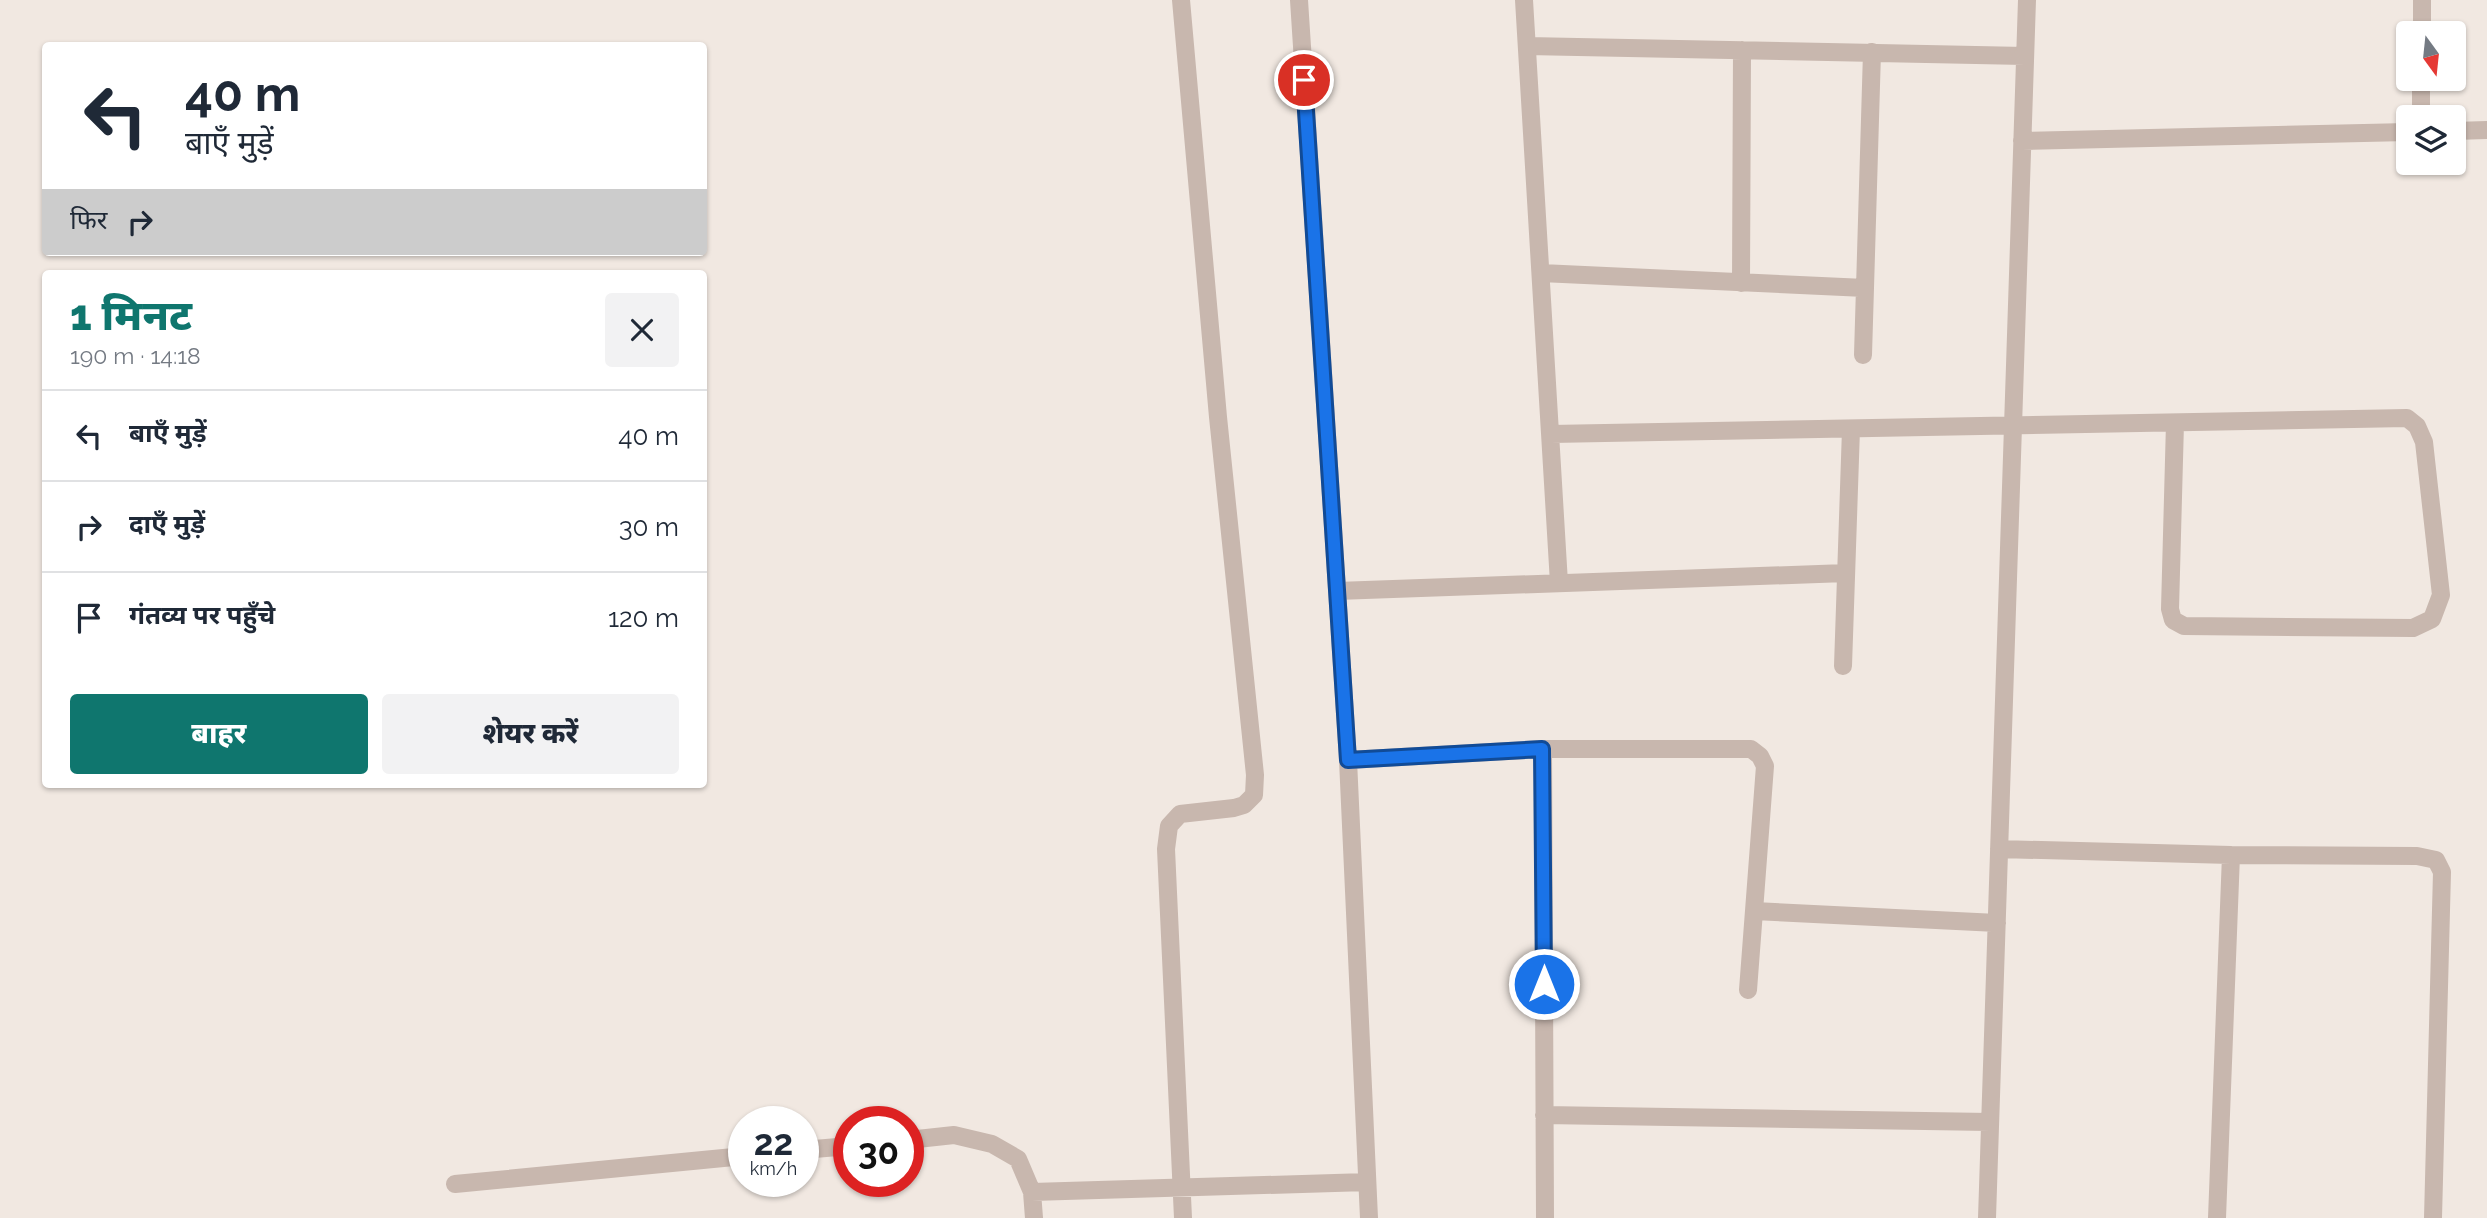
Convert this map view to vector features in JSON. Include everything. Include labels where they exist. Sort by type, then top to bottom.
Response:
[{"type":"street","points":[[1181,0],[1218,417],[1255,775],[1254,795],[1244,805],[1180,814],[1169,826],[1166,849],[1183,1218]]},
{"type":"street","points":[[1299,0],[1348,760],[1368,1218]]},
{"type":"street","points":[[1524,0],[1559,583]]},
{"type":"street","points":[[1987,1218],[2027,0]]},
{"type":"street","points":[[2422,0],[2422,21]]},
{"type":"street","points":[[1527,46],[2025,56]]},
{"type":"street","points":[[1741,283],[1742,50]]},
{"type":"street","points":[[1863,355],[1872,52]]},
{"type":"street","points":[[2466,131],[2487,130]]},
{"type":"street","points":[[2022,141],[2396,132]]},
{"type":"street","points":[[1541,274],[1865,288]]},
{"type":"street","points":[[1551,434],[2407,418],[2417,426],[2424,442],[2441,595],[2431,619],[2413,628],[2184,626],[2174,620],[2170,609],[2175,423]]},
{"type":"street","points":[[1843,666],[1851,429]]},
{"type":"street","points":[[1337,591],[1846,573]]},
{"type":"street","points":[[1348,760],[1542,749],[1751,749],[1760,756],[1765,766],[1748,990]]},
{"type":"street","points":[[1542,749],[1545,1218]]},
{"type":"street","points":[[1999,849],[2231,855],[2417,856],[2436,860],[2442,872],[2433,1218]]},
{"type":"street","points":[[2217,1218],[2231,855]]},
{"type":"street","points":[[1754,911],[1997,923]]},
{"type":"street","points":[[1545,1115],[1990,1122]]},
{"type":"street","points":[[924,1139],[954,1136],[992,1144],[1018,1158],[1031,1192],[1034,1218]]},
{"type":"street","points":[[455,1184],[728,1158]]},
{"type":"street","points":[[1031,1192],[1367,1182]]},
{"type":"route","points":[[1304,80],[1348,760],[1542,749],[1544,984]]}]
